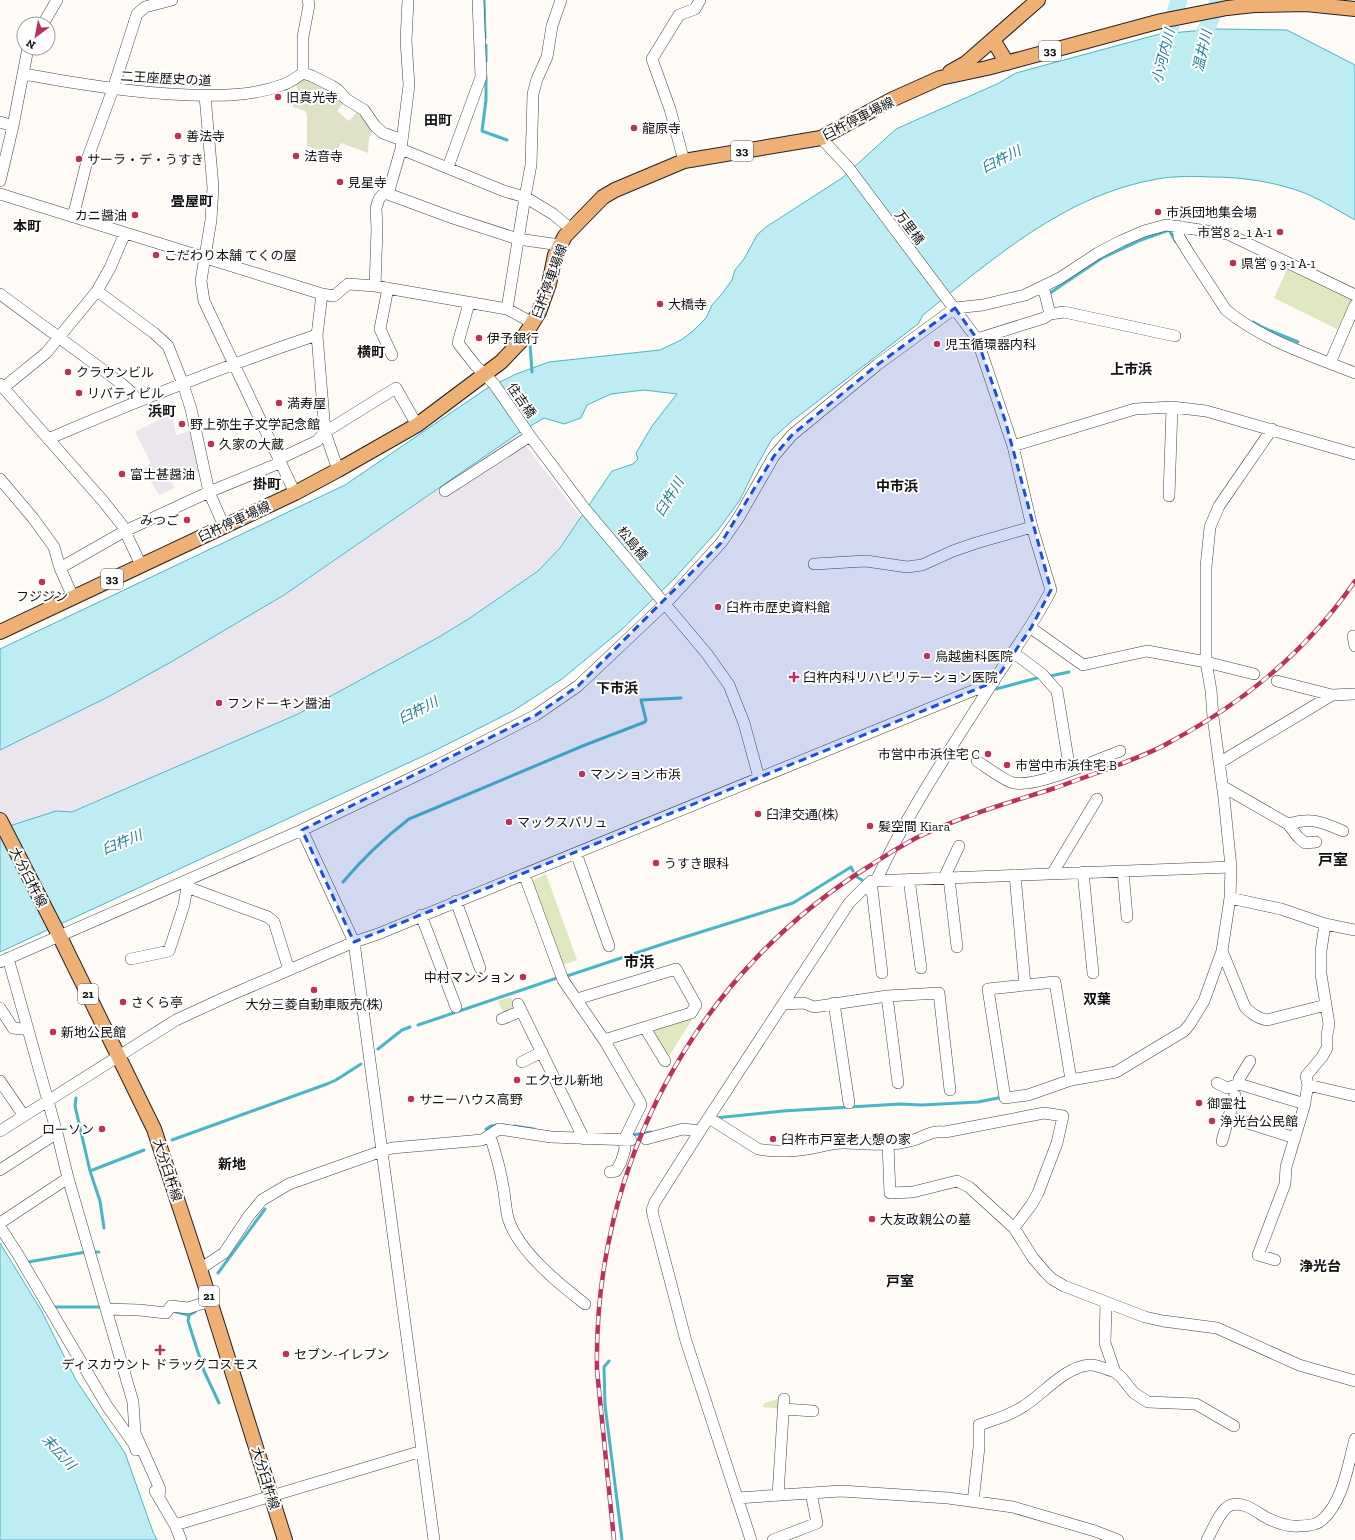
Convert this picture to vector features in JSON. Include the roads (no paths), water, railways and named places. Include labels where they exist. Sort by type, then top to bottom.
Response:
[{"type":"main road","points":[[940,78],[966,63],[1038,0]]},
{"type":"main road","name":"臼杵停車場線","points":[[0,632],[295,493],[417,425],[490,379],[533,323],[544,302],[555,255],[565,236],[603,198],[615,190],[684,161],[821,138],[891,100],[940,78],[1007,63],[1161,21],[1227,8],[1276,2]]},
{"type":"main road","name":"33","points":[[1276,2],[1355,9]]},
{"type":"main road","points":[[993,40],[1007,63]]},
{"type":"main road","name":"大分臼杵線","points":[[1,822],[119,1056],[154,1129],[200,1269],[285,1540]]},
{"type":"street","points":[[48,16],[57,0]]},
{"type":"street","points":[[73,217],[88,157],[139,12],[144,7],[172,0]]},
{"type":"street","points":[[308,0],[309,5],[304,37],[303,73],[312,76],[338,90],[346,100],[364,110],[375,126],[383,133],[401,145],[504,191],[525,197],[553,214],[571,229]]},
{"type":"street","points":[[388,194],[401,145],[410,85],[406,41],[408,0]]},
{"type":"street","points":[[448,167],[481,77],[478,0]]},
{"type":"street","points":[[507,309],[531,166],[533,94],[537,79],[547,57],[552,26],[561,0]]},
{"type":"street","points":[[684,161],[670,109],[652,59],[678,15],[695,9],[700,0]]},
{"type":"street","points":[[0,181],[27,56]]},
{"type":"street","name":"二王座歴史の道","points":[[24,74],[113,89],[155,94],[205,96],[233,95],[284,85],[303,73]]},
{"type":"street","points":[[205,96],[213,187],[211,220],[201,281],[204,301],[295,493]]},
{"type":"street","points":[[0,122],[13,126]]},
{"type":"street","name":"万里橋","points":[[821,138],[848,167],[977,339],[1013,446],[1032,527],[1051,590],[1030,628],[934,774],[873,881]]},
{"type":"street","points":[[0,194],[322,294],[334,296],[348,284],[375,286],[507,309],[533,323]]},
{"type":"street","points":[[375,286],[377,229],[376,208],[382,194],[388,194],[453,218],[518,239],[560,245]]},
{"type":"street","points":[[159,1497],[160,1489],[135,1433],[133,1402],[68,1178],[57,1133],[27,1028],[4,960],[58,934],[186,884],[430,769],[536,716],[578,686],[662,600],[721,543],[739,517],[774,456],[792,436],[877,365],[952,306],[983,305],[1025,295],[1060,278],[1098,253],[1144,231],[1166,224],[1228,234],[1355,296]]},
{"type":"street","points":[[1178,226],[1179,237],[1226,310],[1258,333],[1355,373]]},
{"type":"street","points":[[125,233],[110,268],[97,291],[43,356],[2,386],[103,501],[125,530],[141,565]]},
{"type":"street","points":[[1043,286],[1050,314]]},
{"type":"street","points":[[388,288],[380,329],[392,355]]},
{"type":"street","points":[[97,291],[154,333],[168,346],[183,384],[198,436],[209,492],[224,526]]},
{"type":"street","points":[[0,294],[122,384],[132,393],[137,401]]},
{"type":"street","points":[[322,294],[318,335],[325,432],[338,470]]},
{"type":"street","name":"住吉橋","points":[[469,303],[458,343],[475,365],[490,379],[585,509]]},
{"type":"street","points":[[1330,363],[1355,305]]},
{"type":"street","points":[[977,339],[1044,318],[1050,314],[1064,312],[1175,336]]},
{"type":"street","points":[[48,439],[137,401],[272,350],[318,335]]},
{"type":"street","points":[[60,568],[125,530],[209,492],[277,464],[280,459],[317,441],[325,432],[396,388],[417,425]]},
{"type":"street","points":[[1169,496],[1172,407]]},
{"type":"street","points":[[1013,446],[1135,408],[1172,407],[1206,411],[1355,454]]},
{"type":"street","points":[[1071,1080],[1055,982],[988,989],[1005,1098],[1028,1095],[1071,1080],[1116,1072],[1184,1031],[1190,1024],[1204,1000],[1222,951],[1230,898],[1231,867],[1211,690],[1206,662],[1206,567],[1210,527],[1219,506],[1272,429]]},
{"type":"street","points":[[445,491],[529,434]]},
{"type":"street","points":[[0,479],[33,518],[54,547],[60,568],[73,597]]},
{"type":"street","name":"松島橋","points":[[585,509],[707,654],[729,685],[744,723],[759,778]]},
{"type":"street","points":[[814,564],[866,561],[907,566],[922,565],[953,551],[976,543],[1032,527]]},
{"type":"street","points":[[1030,628],[1084,666],[1148,651],[1206,662],[1254,674]]},
{"type":"street","points":[[1355,636],[1353,636],[1355,646]]},
{"type":"street","points":[[1014,653],[1042,674],[1057,690],[1070,771]]},
{"type":"street","points":[[1277,681],[1332,695],[1355,694]]},
{"type":"street","points":[[0,1131],[176,1020],[354,942],[422,916],[994,682]]},
{"type":"street","points":[[1219,763],[1332,695]]},
{"type":"street","points":[[977,761],[1013,783],[1026,784],[1070,771],[1120,752]]},
{"type":"street","points":[[1222,786],[1288,824],[1298,837],[1305,843],[1316,842]]},
{"type":"street","points":[[1052,874],[1097,799]]},
{"type":"street","points":[[1288,824],[1299,821],[1314,820],[1343,831]]},
{"type":"street","points":[[302,830],[354,942],[434,1540]]},
{"type":"street","points":[[957,947],[947,878],[959,846]]},
{"type":"street","points":[[576,852],[609,946]]},
{"type":"street","points":[[751,1540],[686,1341],[652,1210],[655,1202],[700,1131],[849,903],[873,881],[1231,867]]},
{"type":"street","points":[[1123,871],[1127,917]]},
{"type":"street","points":[[1083,872],[1093,973]]},
{"type":"street","points":[[524,874],[563,980],[604,1040],[640,1102],[621,1162],[616,1171],[610,1172]]},
{"type":"street","points":[[1015,875],[1025,985]]},
{"type":"street","points":[[909,879],[921,968]]},
{"type":"street","points":[[873,881],[882,972]]},
{"type":"street","points":[[131,958],[169,951],[184,905],[186,884]]},
{"type":"street","points":[[186,884],[268,917],[274,922],[289,970]]},
{"type":"street","points":[[1230,898],[1281,909],[1325,924],[1355,930]]},
{"type":"street","points":[[456,901],[480,968]]},
{"type":"street","points":[[422,916],[456,1007]]},
{"type":"street","points":[[1275,1260],[1258,1255],[1285,1184],[1286,1168],[1305,1104],[1308,1084],[1306,1076],[1322,1057],[1327,1048],[1329,1024],[1321,974],[1321,951],[1325,924]]},
{"type":"street","points":[[1222,951],[1245,1007],[1258,1018],[1267,1020],[1326,1005]]},
{"type":"street","points":[[577,999],[676,969],[696,1005],[691,1013],[604,1040]]},
{"type":"street","points":[[784,1004],[804,1003],[814,1007],[887,996],[938,993],[950,1090]]},
{"type":"street","points":[[887,996],[898,1083]]},
{"type":"street","points":[[834,1003],[849,1104]]},
{"type":"street","points":[[0,1008],[13,1028],[27,1028]]},
{"type":"street","points":[[502,1019],[520,1008],[582,1135]]},
{"type":"street","points":[[645,1028],[665,1061]]},
{"type":"street","points":[[522,1062],[542,1052]]},
{"type":"street","points":[[1239,1084],[1239,1079],[1250,1061]]},
{"type":"street","points":[[0,1081],[24,1116]]},
{"type":"street","points":[[1217,1083],[1227,1088],[1239,1084],[1305,1104]]},
{"type":"street","points":[[1308,1084],[1355,1096]]},
{"type":"street","points":[[1222,1142],[1235,1095]]},
{"type":"street","points":[[709,1118],[758,1149],[783,1152],[842,1143],[888,1144],[911,1141],[937,1131],[952,1131],[1029,1115],[1044,1113],[1063,1116],[1057,1143],[1038,1194],[1014,1228]]},
{"type":"street","points":[[1229,1117],[1295,1138]]},
{"type":"street","points":[[200,1269],[224,1253],[248,1217],[262,1200],[289,1184],[382,1150],[482,1140],[498,1129],[551,1137],[582,1135],[628,1140]]},
{"type":"street","points":[[646,1139],[683,1129],[700,1131]]},
{"type":"street","points":[[0,1170],[57,1133]]},
{"type":"street","points":[[488,1137],[492,1142],[502,1181],[508,1217],[517,1238],[547,1272],[564,1288],[585,1304]]},
{"type":"street","points":[[888,1144],[890,1193],[914,1192],[957,1182],[969,1186],[1014,1228],[1033,1258],[1052,1279],[1069,1288],[1106,1303],[1151,1318],[1217,1328],[1299,1365],[1355,1381]]},
{"type":"street","points":[[0,1223],[68,1178]]},
{"type":"street","points":[[0,1227],[17,1253],[107,1406],[134,1444],[148,1481],[175,1525],[181,1540]]},
{"type":"street","points":[[106,1309],[166,1313],[171,1306],[188,1308],[210,1301]]},
{"type":"street","points":[[1106,1303],[1105,1343],[1115,1372]]},
{"type":"street","points":[[973,1502],[979,1447],[979,1426],[1004,1418],[1025,1406],[1056,1381],[1078,1368],[1087,1365],[1093,1364],[1115,1372],[1134,1393],[1148,1402],[1196,1404],[1234,1426]]},
{"type":"street","points":[[778,1495],[784,1404],[813,1411]]},
{"type":"street","points":[[1208,1540],[1224,1510],[1230,1505],[1240,1504],[1248,1506],[1276,1523],[1292,1527],[1308,1526],[1322,1521],[1334,1508],[1340,1495],[1355,1439]]},
{"type":"street","points":[[175,1525],[422,1451]]},
{"type":"street","points":[[737,1498],[841,1491],[923,1495],[1013,1507],[1095,1531],[1118,1540]]},
{"type":"street","points":[[772,1540],[817,1523],[811,1493]]},
{"type":"water","name":"臼杵川","points":[[1216,29],[1287,30],[1355,65],[1355,220],[1307,194],[1284,186],[1248,179],[1198,176],[1157,179],[1123,187],[1092,199],[1061,214],[1004,251],[977,272],[923,315],[918,324],[792,421],[772,439],[740,500],[718,530],[674,579],[620,631],[562,679],[513,711],[434,751],[0,952],[0,829],[56,811],[72,812],[298,714],[439,637],[470,618],[538,571],[560,548],[612,471],[633,464],[638,459],[636,453],[652,426],[677,394],[644,390],[611,394],[587,405],[581,418],[564,424],[544,418],[517,434],[284,595],[171,662],[108,697],[0,750],[0,649],[345,485],[486,389],[516,374],[549,362],[660,350],[681,340],[706,318],[712,305],[732,280],[735,270],[744,259],[757,235],[766,227],[842,178],[896,129],[999,83],[1016,73],[1160,34]]},
{"type":"water","name":"末広川","points":[[0,1243],[41,1310],[76,1380],[125,1453],[157,1540],[0,1540]]},
{"type":"waterway","points":[[484,0],[485,38]]},
{"type":"waterway","name":"小河内川","points":[[1162,55],[1179,0]]},
{"type":"waterway","name":"温井川","points":[[1201,52],[1204,34],[1219,0]]},
{"type":"waterway","points":[[486,45],[486,61]]},
{"type":"waterway","points":[[486,76],[486,100],[482,131],[507,140]]},
{"type":"waterway","points":[[1050,293],[1102,258],[1141,240],[1169,230],[1176,242]]},
{"type":"waterway","points":[[1253,322],[1298,342]]},
{"type":"waterway","points":[[530,344],[532,372]]},
{"type":"waterway","points":[[1050,676],[1069,672]]},
{"type":"waterway","points":[[996,689],[1037,678]]},
{"type":"waterway","points":[[343,882],[374,849],[409,819],[585,745],[645,722],[646,720],[641,700],[681,698]]},
{"type":"waterway","points":[[567,976],[793,903],[851,867],[853,871]]},
{"type":"waterway","points":[[857,877],[862,880]]},
{"type":"waterway","points":[[418,1025],[557,978]]},
{"type":"waterway","points":[[378,1049],[402,1030],[410,1027]]},
{"type":"waterway","points":[[172,1140],[327,1084],[361,1064]]},
{"type":"waterway","points":[[76,1098],[75,1106],[90,1171],[100,1201],[104,1228]]},
{"type":"waterway","points":[[715,1118],[783,1111],[900,1104],[922,1105],[978,1102],[998,1098]]},
{"type":"waterway","points":[[486,1129],[491,1126],[499,1125]]},
{"type":"waterway","points":[[514,1126],[534,1129]]},
{"type":"waterway","points":[[632,1135],[651,1132]]},
{"type":"waterway","points":[[90,1171],[144,1150]]},
{"type":"waterway","points":[[218,1273],[265,1209]]},
{"type":"waterway","points":[[28,1262],[86,1252]]},
{"type":"waterway","points":[[94,1252],[99,1252]]},
{"type":"waterway","points":[[54,1307],[101,1307]]},
{"type":"waterway","points":[[176,1312],[189,1315],[195,1312]]},
{"type":"waterway","points":[[189,1315],[188,1321],[204,1371],[219,1403]]},
{"type":"waterway","points":[[609,1361],[604,1367],[605,1405],[622,1540]]},
{"type":"railway","points":[[614,1540],[597,1370],[600,1294],[614,1220],[636,1149],[667,1081],[706,1018],[754,961],[809,909],[871,865],[905,844],[933,830],[967,816],[1055,788],[1105,770],[1154,750],[1197,727],[1248,692],[1295,652],[1317,630],[1355,581]]},
{"type":"place","name":"旧真光寺","points":[[278,97]]},
{"type":"place","name":"龍原寺","points":[[634,128]]},
{"type":"place","name":"善法寺","points":[[178,136]]},
{"type":"place","name":"法音寺","points":[[296,156]]},
{"type":"place","name":"サーラ・デ・うすき","points":[[79,159]]},
{"type":"place","name":"見星寺","points":[[340,182]]},
{"type":"place","name":"市浜団地集会場","points":[[1158,212]]},
{"type":"place","name":"カニ醤油","points":[[135,215]]},
{"type":"place","name":"市営8 2_1 A-1","points":[[1280,232]]},
{"type":"place","name":"こだわり本舗 てくの屋","points":[[156,255]]},
{"type":"place","name":"県営 9 3-1 A-1","points":[[1233,263]]},
{"type":"place","name":"大橋寺","points":[[660,304]]},
{"type":"place","name":"伊予銀行","points":[[479,338]]},
{"type":"place","name":"児玉循環器内科","points":[[937,344]]},
{"type":"place","name":"クラウンビル","points":[[68,372]]},
{"type":"place","name":"リバティビル","points":[[79,393]]},
{"type":"place","name":"満寿屋","points":[[279,403]]},
{"type":"place","name":"野上弥生子文学記念館","points":[[182,424]]},
{"type":"place","name":"久家の大蔵","points":[[211,444]]},
{"type":"place","name":"富士甚醤油","points":[[122,474]]},
{"type":"place","name":"みつご","points":[[187,520]]},
{"type":"place","name":"フジジン","points":[[42,582]]},
{"type":"place","name":"臼杵市歴史資料館","points":[[718,607]]},
{"type":"place","name":"鳥越歯科医院","points":[[927,656]]},
{"type":"place","name":"臼杵内科リハビリテーション医院","points":[[794,677]]},
{"type":"place","name":"フンドーキン醤油","points":[[219,703]]},
{"type":"place","name":"市営中市浜住宅 C","points":[[988,754]]},
{"type":"place","name":"市営中市浜住宅 B","points":[[1007,765]]},
{"type":"place","name":"マンション市浜","points":[[582,774]]},
{"type":"place","name":"臼津交通(株)","points":[[758,814]]},
{"type":"place","name":"マックスバリュ","points":[[509,822]]},
{"type":"place","name":"髪空間 Kiara","points":[[870,826]]},
{"type":"place","name":"うすき眼科","points":[[656,863]]},
{"type":"place","name":"中村マンション","points":[[523,977]]},
{"type":"place","name":"大分三菱自動車販売(株)","points":[[314,990]]},
{"type":"place","name":"さくら亭","points":[[123,1002]]},
{"type":"place","name":"新地公民館","points":[[53,1032]]},
{"type":"place","name":"エクセル新地","points":[[517,1080]]},
{"type":"place","name":"サニーハウス高野","points":[[411,1099]]},
{"type":"place","name":"御霊社","points":[[1199,1103]]},
{"type":"place","name":"浄光台公民館","points":[[1212,1121]]},
{"type":"place","name":"ローソン","points":[[102,1129]]},
{"type":"place","name":"臼杵市戸室老人憩の家","points":[[773,1139]]},
{"type":"place","name":"大友政親公の墓","points":[[872,1219]]},
{"type":"place","name":"ディスカウント ドラッグコスモス","points":[[160,1350]]},
{"type":"place","name":"セブン-イレブン","points":[[286,1354]]},
{"type":"district","name":"田町","points":[[438,120]]},
{"type":"district","name":"畳屋町","points":[[192,201]]},
{"type":"district","name":"本町","points":[[27,226]]},
{"type":"district","name":"横町","points":[[371,352]]},
{"type":"district","name":"上市浜","points":[[1131,369]]},
{"type":"district","name":"浜町","points":[[162,411]]},
{"type":"district","name":"掛町","points":[[267,484]]},
{"type":"district","name":"中市浜","points":[[897,486]]},
{"type":"district","name":"下市浜","points":[[617,688]]},
{"type":"district","name":"戸室","points":[[1333,860]]},
{"type":"district","name":"市浜","points":[[639,962]]},
{"type":"district","name":"双葉","points":[[1097,999]]},
{"type":"district","name":"新地","points":[[232,1164]]},
{"type":"district","name":"浄光台","points":[[1320,1266]]},
{"type":"district","name":"戸室","points":[[900,1281]]}]
